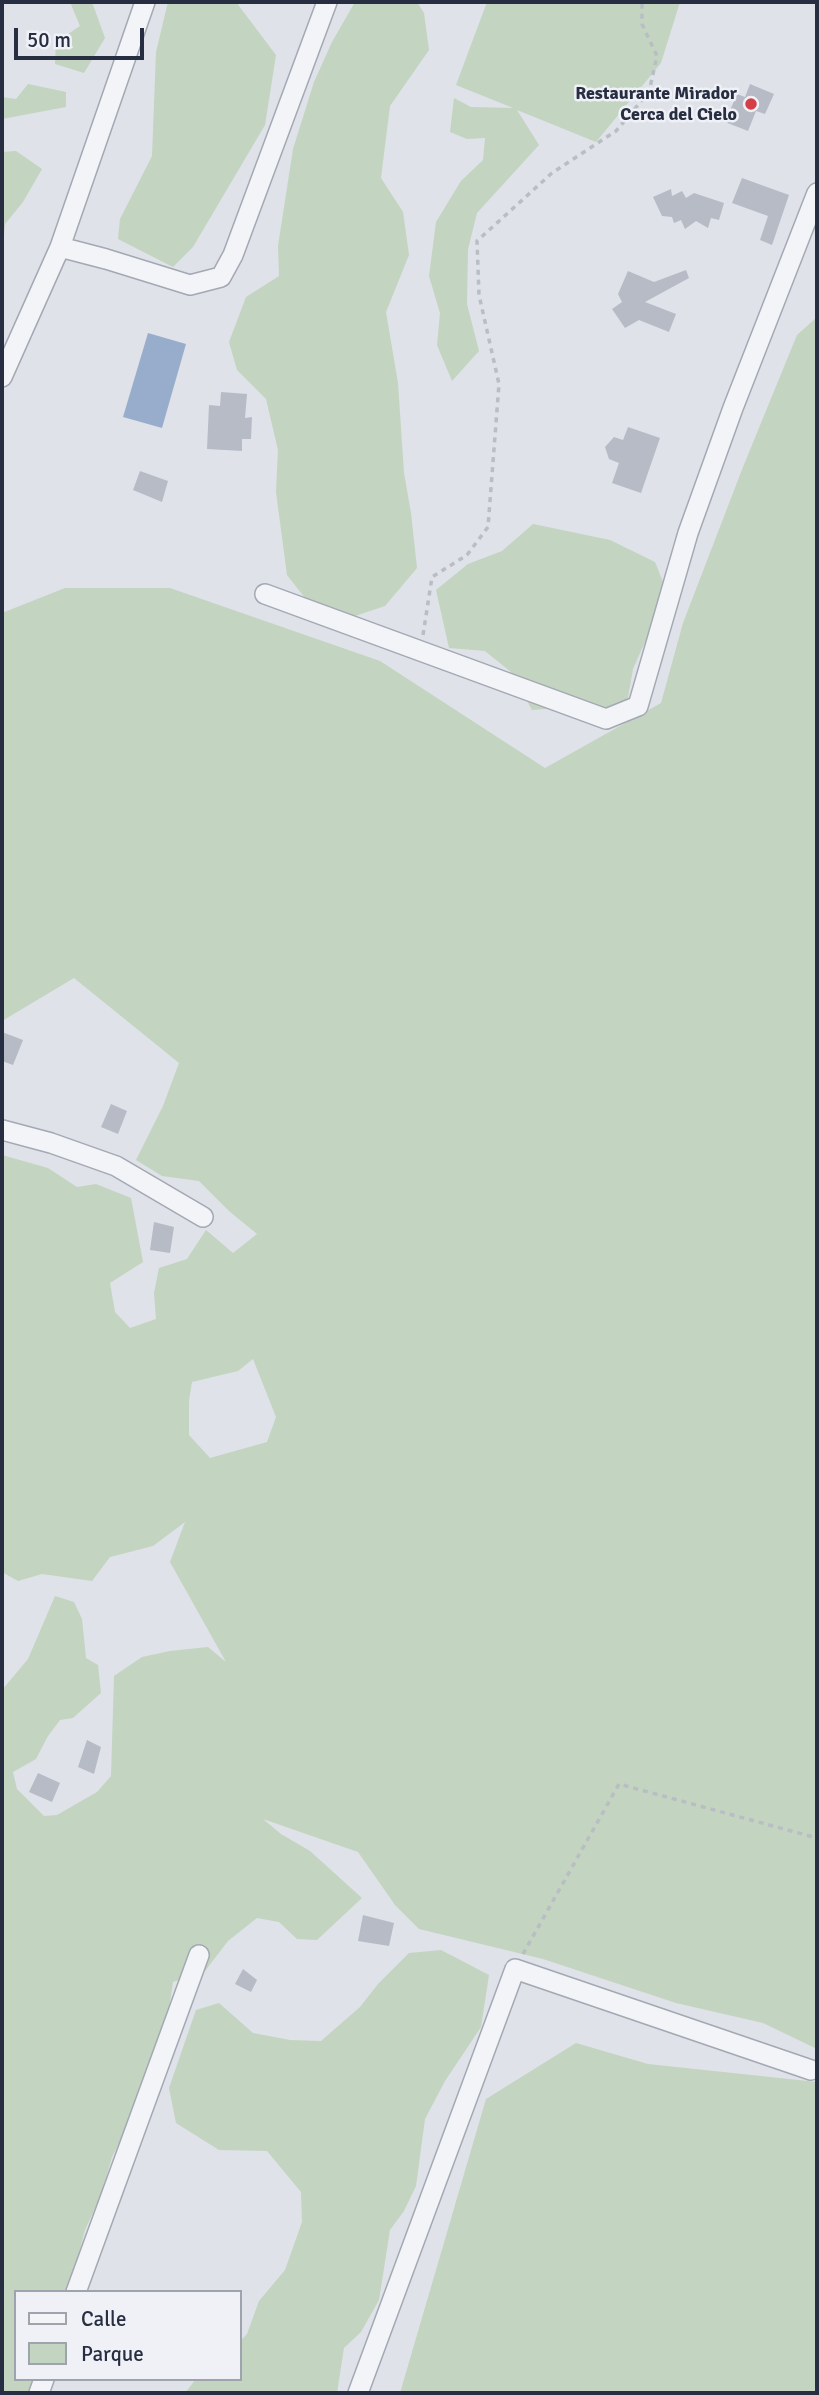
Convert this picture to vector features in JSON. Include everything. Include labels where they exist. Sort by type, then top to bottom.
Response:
[{"type":"street","points":[[2,377],[60,247],[145,2]]},
{"type":"street","points":[[60,247],[190,285],[221,277],[233,256],[327,2]]},
{"type":"street","points":[[265,594],[606,719],[638,706],[692,520],[817,193]]},
{"type":"street","points":[[2,1130],[51,1143],[116,1166],[203,1217]]},
{"type":"street","points":[[77,2290],[199,1955]]},
{"type":"street","points":[[358,2393],[515,1969],[811,2070]]},
{"type":"path","points":[[421,651],[432,577],[467,555],[488,527],[499,384],[479,295],[477,241],[552,173],[616,131],[649,92],[657,56],[642,24],[642,2]]},
{"type":"path","points":[[515,1969],[619,1784],[817,1838]]},
{"type":"green space","points":[[70,2],[92,2],[105,38],[84,73],[55,64],[56,42],[80,26]]},
{"type":"green space","points":[[168,2],[236,2],[276,55],[265,125],[193,247],[173,267],[118,239],[120,219],[152,156],[156,52]]},
{"type":"green space","points":[[355,2],[417,2],[424,13],[429,50],[390,106],[381,178],[403,212],[409,255],[386,312],[398,383],[404,473],[417,568],[385,606],[352,617],[320,617],[287,575],[276,492],[278,450],[266,399],[237,370],[229,342],[246,297],[279,276],[278,246],[293,149],[314,82],[332,42]]},
{"type":"green space","points":[[487,2],[680,2],[661,63],[596,142],[517,110],[539,145],[477,213],[468,249],[467,304],[479,351],[452,381],[437,345],[440,313],[429,276],[436,222],[461,181],[483,160],[485,138],[467,139],[450,132],[454,98],[471,107],[513,108],[456,85]]},
{"type":"green space","points":[[28,84],[66,92],[66,107],[2,119],[2,97],[16,99]]},
{"type":"green space","points":[[16,151],[42,169],[23,202],[5,224],[2,258],[2,152]]},
{"type":"green space","points":[[817,317],[817,2049],[763,2023],[676,2003],[543,1959],[419,1929],[395,1905],[358,1852],[263,1819],[281,1834],[310,1851],[362,1898],[317,1940],[297,1939],[279,1922],[257,1918],[228,1941],[205,1971],[173,1982],[166,2029],[130,2122],[112,2157],[101,2195],[85,2230],[70,2290],[14,2290],[14,2381],[42,2381],[36,2393],[2,2393],[2,1690],[28,1659],[55,1596],[74,1602],[82,1619],[86,1658],[98,1665],[101,1693],[73,1718],[60,1720],[36,1759],[13,1772],[17,1789],[44,1816],[57,1815],[97,1792],[111,1776],[114,1676],[142,1657],[170,1651],[208,1647],[226,1662],[170,1562],[185,1522],[153,1546],[110,1557],[92,1581],[42,1574],[18,1581],[2,1572],[2,1155],[48,1168],[77,1187],[96,1184],[131,1198],[143,1262],[110,1283],[115,1312],[130,1328],[156,1319],[154,1293],[159,1268],[187,1259],[206,1230],[233,1253],[257,1234],[199,1181],[162,1176],[136,1160],[163,1106],[179,1063],[74,978],[2,1021],[2,613],[65,588],[170,588],[380,661],[545,768],[661,703],[683,623],[797,335]],"holes":[[[253,1359],[276,1417],[267,1442],[210,1458],[189,1435],[192,1382],[238,1371]]]},
{"type":"green space","points":[[533,524],[610,540],[655,562],[667,592],[633,669],[626,709],[532,710],[511,672],[485,651],[449,648],[436,590],[468,564],[502,551]]},
{"type":"green space","points":[[441,1950],[489,1975],[481,2027],[445,2081],[425,2119],[416,2186],[404,2211],[390,2230],[379,2300],[361,2332],[344,2348],[337,2393],[185,2393],[194,2381],[242,2381],[242,2339],[247,2334],[259,2301],[285,2270],[302,2222],[301,2192],[267,2151],[219,2150],[176,2123],[169,2088],[196,2010],[219,2003],[253,2033],[290,2040],[321,2041],[360,2007],[378,1984],[409,1953]]},
{"type":"green space","points":[[576,2043],[648,2064],[817,2082],[817,2393],[400,2393],[486,2099]]},
{"type":"water","points":[[148,333],[186,344],[162,428],[123,417]]},
{"type":"building","name":"Restaurante Mirador Cerca del Cielo","points":[[750,84],[774,94],[765,114],[756,111],[748,131],[725,122],[737,94],[745,97]]},
{"type":"building","points":[[742,178],[789,195],[772,245],[760,240],[768,216],[732,203]]},
{"type":"building","points":[[671,189],[672,196],[682,191],[686,198],[694,193],[724,203],[719,220],[711,218],[708,228],[696,221],[685,229],[681,220],[674,223],[672,217],[662,216],[653,197]]},
{"type":"building","points":[[686,270],[689,278],[645,302],[676,314],[669,332],[639,320],[625,328],[612,309],[622,302],[618,294],[628,271],[654,282]]},
{"type":"building","points":[[221,392],[247,394],[245,418],[252,417],[251,439],[242,439],[242,451],[207,449],[209,405],[220,406]]},
{"type":"building","points":[[628,427],[660,438],[641,493],[612,483],[619,463],[609,459],[605,447],[614,437],[623,440]]},
{"type":"building","points":[[140,471],[168,481],[162,502],[133,490]]},
{"type":"building","points":[[2,1032],[23,1040],[13,1065],[2,1061]]},
{"type":"building","points":[[111,1104],[127,1111],[118,1134],[101,1127]]},
{"type":"building","points":[[154,1222],[174,1227],[170,1253],[150,1250]]},
{"type":"building","points":[[87,1740],[101,1747],[94,1774],[78,1767]]},
{"type":"building","points":[[38,1773],[60,1783],[52,1802],[29,1792]]},
{"type":"building","points":[[363,1915],[394,1923],[389,1946],[358,1941]]},
{"type":"building","points":[[243,1969],[257,1980],[251,1992],[235,1984]]},
{"type":"place","name":"Restaurante Mirador Cerca del Cielo","points":[[751,104]]}]
